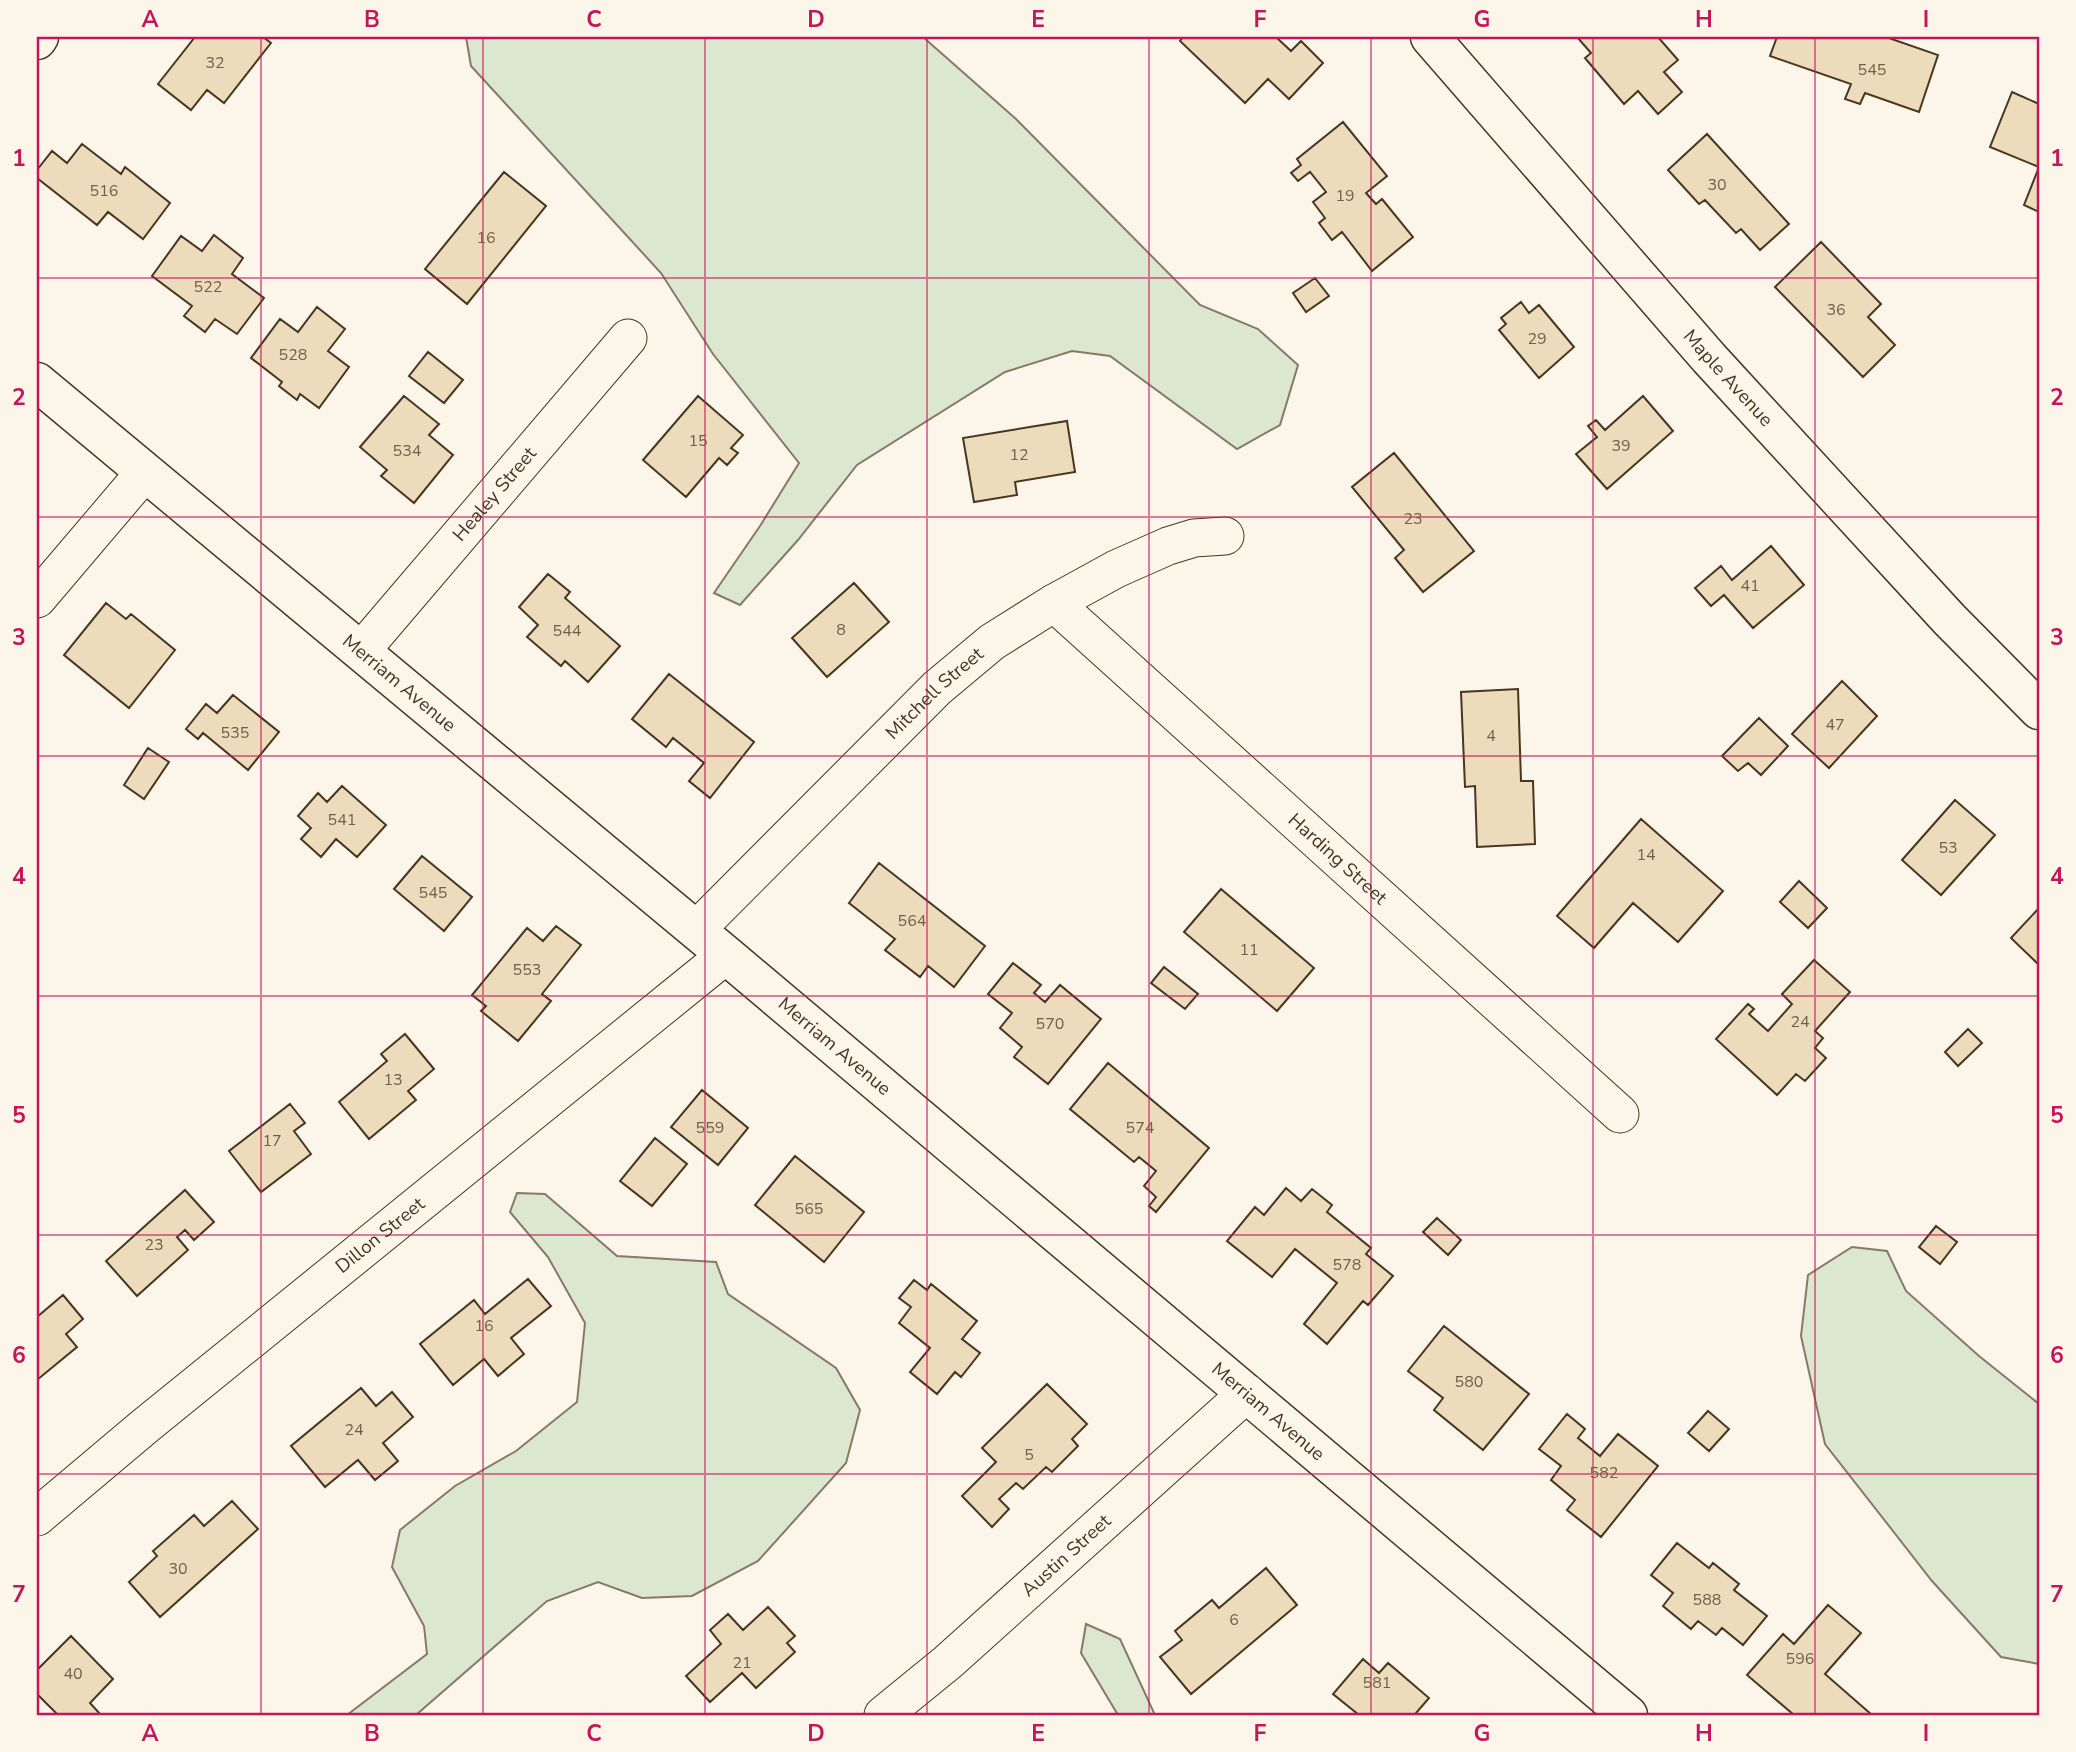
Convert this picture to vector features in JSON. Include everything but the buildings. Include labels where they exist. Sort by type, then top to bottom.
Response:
[{"type":"street","name":"Maple Avenue","points":[[1430,37],[1709,358],[1949,618],[2039,710]]},
{"type":"street","name":"Healey Street","points":[[361,652],[628,338]]},
{"type":"street","name":"Merriam Avenue","points":[[37,382],[726,955],[1629,1715]]},
{"type":"street","points":[[37,599],[145,472]]},
{"type":"street","name":"Mitchell Street","points":[[696,930],[937,688],[992,642],[1054,603],[1116,569],[1168,546],[1194,538],[1224,536]]},
{"type":"street","name":"Harding Street","points":[[1054,603],[1620,1114]]},
{"type":"street","name":"Dillon Street","points":[[37,1517],[145,1426],[726,955]]},
{"type":"street","name":"Austin Street","points":[[883,1715],[948,1662],[1247,1392]]},
{"type":"green space","points":[[466,37],[923,37],[1016,119],[1200,305],[1258,329],[1298,365],[1280,425],[1237,449],[1110,356],[1072,351],[1005,372],[857,465],[798,540],[740,605],[714,593],[799,463],[713,354],[661,273],[471,66]]},
{"type":"green space","points":[[517,1193],[545,1194],[617,1256],[716,1262],[728,1294],[836,1368],[860,1410],[846,1463],[758,1561],[692,1596],[642,1598],[598,1582],[547,1601],[416,1715],[347,1715],[427,1654],[424,1626],[392,1567],[400,1530],[455,1486],[516,1451],[577,1402],[585,1323],[548,1257],[510,1212]]},
{"type":"green space","points":[[1852,1247],[1887,1251],[1906,1291],[1979,1356],[2039,1404],[2039,1664],[2001,1657],[1932,1581],[1825,1444],[1801,1336],[1808,1275]]},
{"type":"green space","points":[[1086,1624],[1120,1639],[1155,1715],[1118,1715],[1081,1653]]}]
